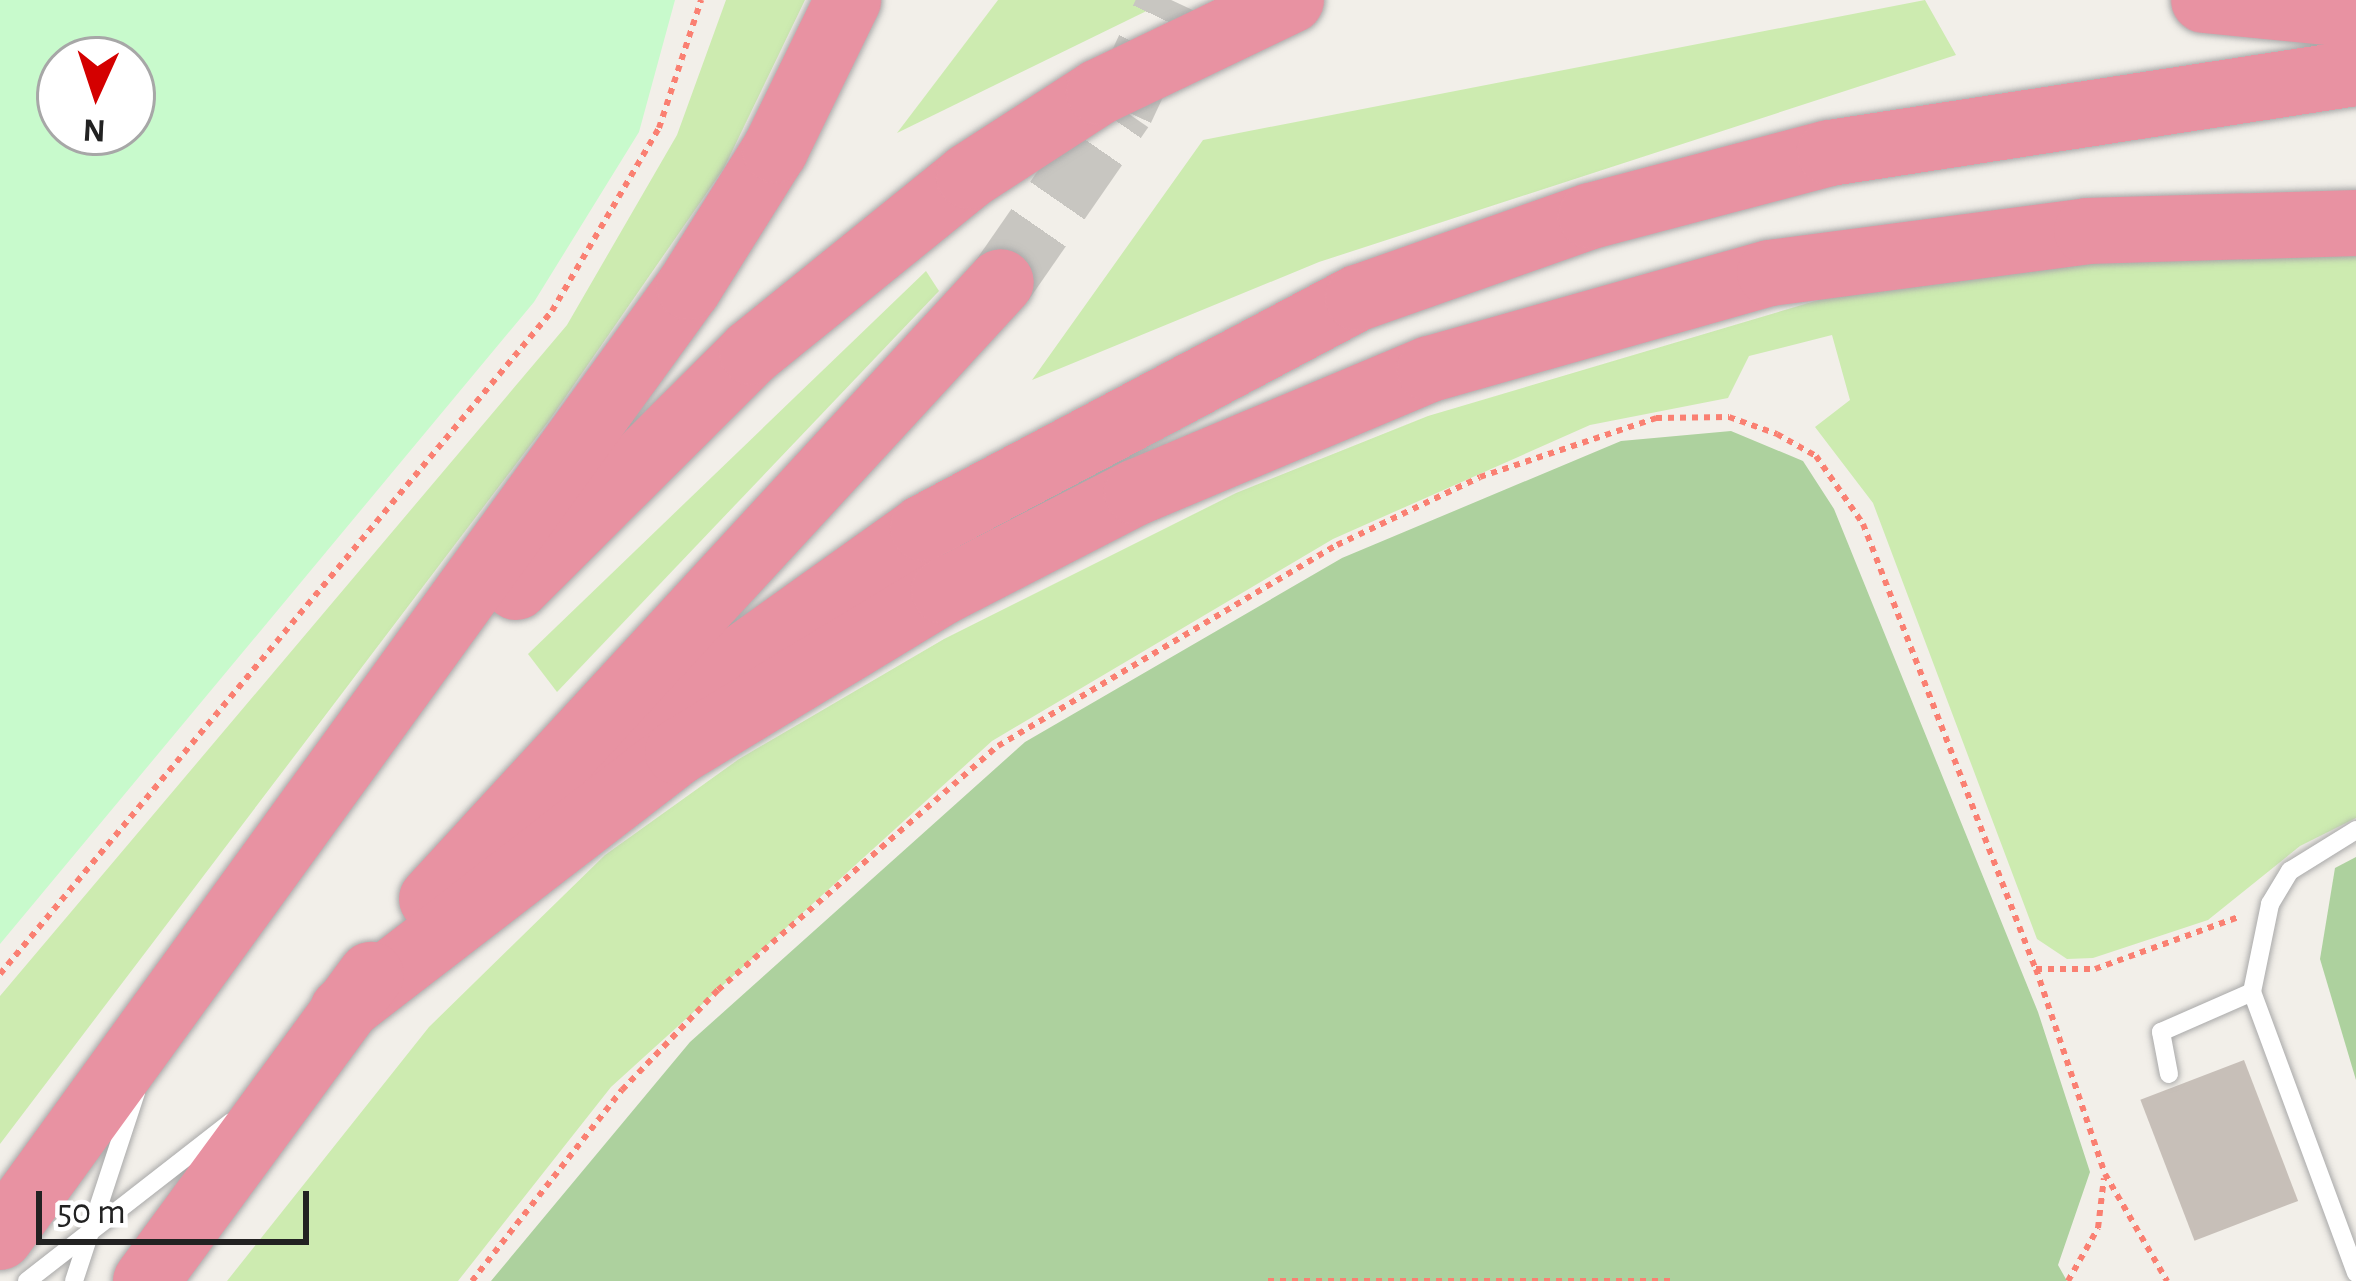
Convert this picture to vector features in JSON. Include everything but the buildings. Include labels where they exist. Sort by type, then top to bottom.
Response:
[{"type":"highway","points":[[0,1237],[161,1007],[689,287],[775,150],[848,0]]},
{"type":"highway","points":[[240,902],[593,505],[821,292],[1099,92],[1291,0]]},
{"type":"highway","points":[[2204,0],[2356,14]]},
{"type":"highway","points":[[448,879],[639,723],[923,528],[1358,298],[1591,216],[1830,153],[2356,73]]},
{"type":"highway","points":[[343,1010],[678,752],[944,591],[1137,492],[1430,369],[1572,324],[1770,273],[2087,231],[2356,223]]},
{"type":"highway","points":[[146,1281],[277,1096],[448,879],[1001,282]]},
{"type":"lane","points":[[2356,830],[2290,872],[2270,904],[2252,992],[2356,1273]]},
{"type":"lane","points":[[2169,1074],[2161,1032],[2252,992]]},
{"type":"lane","points":[[74,1281],[161,1007]]},
{"type":"lane","points":[[27,1281],[179,1153],[277,1096]]},
{"type":"path","points":[[0,974],[552,311],[659,128],[701,0]]},
{"type":"path","points":[[472,1281],[622,1090],[718,990],[998,746],[1337,545],[1480,477],[1656,418],[1729,417],[1777,434],[1816,456],[1851,507],[2036,969],[2105,1174],[2167,1281]]},
{"type":"path","points":[[2036,969],[2095,969],[2270,904]]},
{"type":"path","points":[[2068,1281],[2098,1228],[2105,1174]]},
{"type":"path","points":[[1268,1281],[1676,1281]]},
{"type":"green space","points":[[0,0],[675,0],[639,132],[534,302],[0,944]]},
{"type":"green space","points":[[726,0],[805,0],[724,168],[551,418],[0,1144],[0,996],[567,325],[677,135]]},
{"type":"green space","points":[[998,0],[1169,0],[897,133]]},
{"type":"green space","points":[[1925,0],[1956,55],[1319,262],[1032,380],[1203,140]]},
{"type":"green space","points":[[2356,249],[2356,818],[2300,846],[2208,920],[2093,958],[2067,959],[2037,939],[1873,503],[1815,427],[1850,400],[1832,335],[1749,356],[1728,398],[1590,425],[1333,539],[992,741],[611,1087],[458,1281],[227,1281],[429,1027],[605,855],[739,759],[944,639],[1236,493],[1428,416],[1839,294],[2173,253]]},
{"type":"green space","points":[[926,271],[939,291],[557,692],[528,654]]},
{"type":"green space","points":[[1731,431],[1803,461],[1834,509],[2038,1012],[2090,1172],[2058,1265],[2067,1281],[491,1281],[690,1042],[1025,742],[1342,558],[1621,441]]},
{"type":"green space","points":[[2356,857],[2356,1080],[2320,959],[2335,868]]},
{"type":"tunnel","points":[[1001,282],[1121,109],[1172,0]]}]
